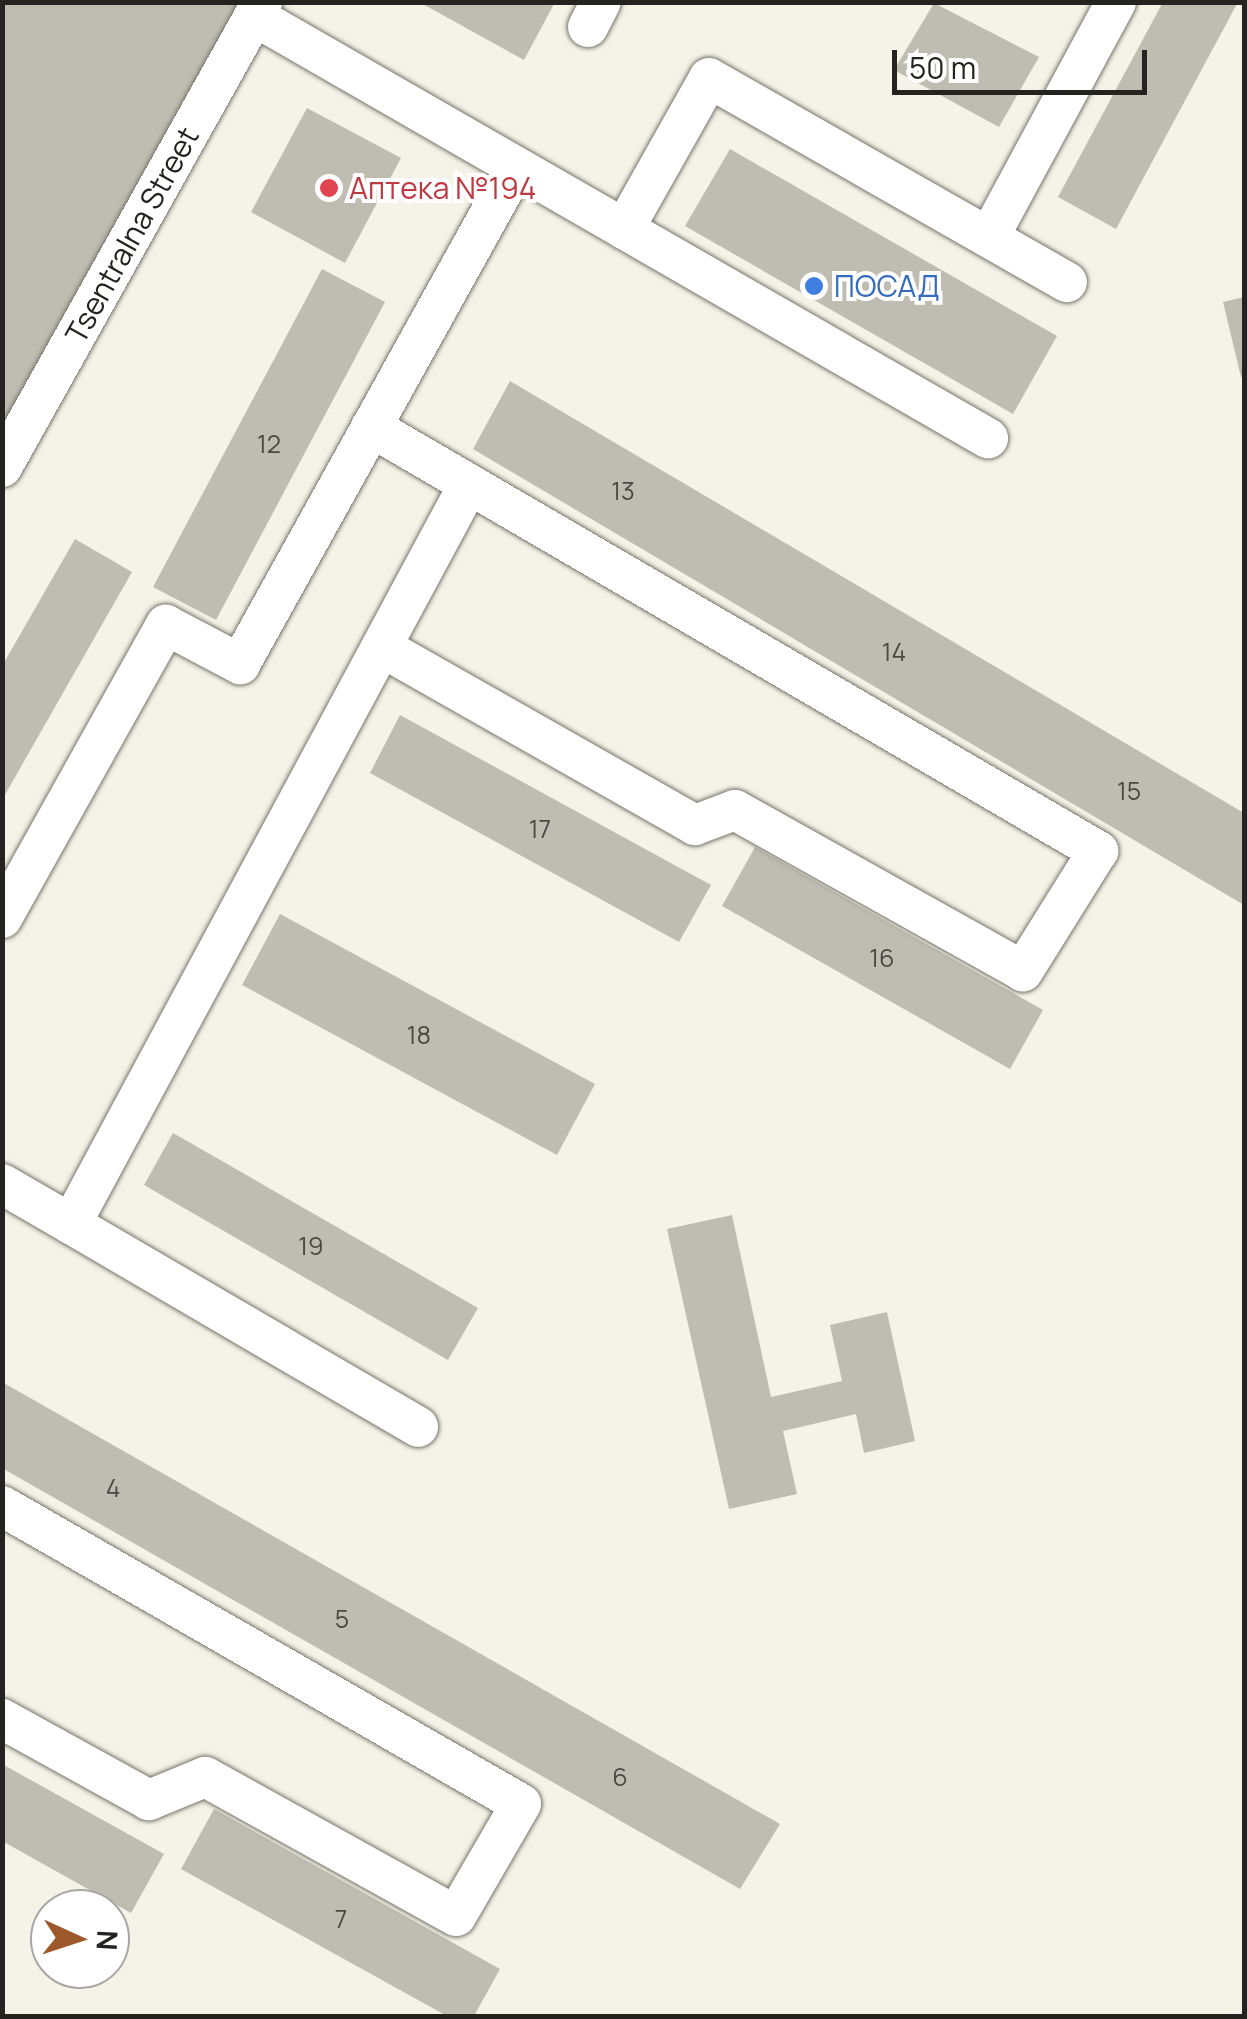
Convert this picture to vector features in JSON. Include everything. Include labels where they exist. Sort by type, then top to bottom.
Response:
[{"type":"street","points":[[988,238],[1116,2]]},
{"type":"street","points":[[258,9],[516,167],[988,438]]},
{"type":"street","name":"Tsentralna Street","points":[[2,467],[258,9]]},
{"type":"street","points":[[624,229],[710,78],[1067,282]]},
{"type":"street","points":[[2,918],[166,625],[240,664],[516,167]]},
{"type":"street","points":[[371,427],[1098,851],[1023,970],[734,810],[695,824],[382,647]]},
{"type":"street","points":[[71,1224],[469,484]]},
{"type":"street","points":[[2,1184],[418,1427]]},
{"type":"street","points":[[2,1506],[521,1804],[456,1916],[205,1778],[148,1800],[2,1719]]},
{"type":"building","points":[[2,2],[258,2],[2,462]]},
{"type":"building","points":[[419,2],[555,2],[524,60]]},
{"type":"building","points":[[1163,2],[1238,2],[1116,229],[1058,197]]},
{"type":"building","points":[[934,3],[1039,57],[999,127],[894,70]]},
{"type":"building","points":[[307,108],[401,158],[345,263],[251,212]]},
{"type":"building","points":[[730,149],[1057,336],[1013,414],[685,226]]},
{"type":"building","points":[[322,269],[385,302],[216,620],[153,587]]},
{"type":"building","points":[[1244,297],[1244,376],[1241,377],[1223,302]]},
{"type":"building","points":[[510,381],[1244,813],[1244,905],[473,449]]},
{"type":"building","points":[[75,539],[132,572],[2,800],[2,666]]},
{"type":"building","points":[[400,715],[711,885],[679,942],[370,773]]},
{"type":"building","points":[[755,847],[1043,1010],[1010,1069],[722,906]]},
{"type":"building","points":[[280,914],[595,1084],[557,1155],[242,985]]},
{"type":"building","points":[[173,1133],[478,1308],[448,1360],[144,1185]]},
{"type":"building","points":[[732,1215],[771,1397],[842,1381],[830,1325],[887,1312],[915,1441],[864,1453],[856,1414],[783,1431],[797,1494],[729,1509],[667,1229]]},
{"type":"building","points":[[2,1382],[780,1824],[740,1889],[2,1468]]},
{"type":"building","points":[[2,1764],[164,1854],[131,1913],[130,1889],[88,1889],[2,1841]]},
{"type":"building","points":[[214,1809],[500,1969],[474,2016],[447,2016],[181,1869]]},
{"type":"place","name":"Аптека №194","points":[[329,188]]},
{"type":"place","name":"ПОСАД","points":[[814,286]]}]
